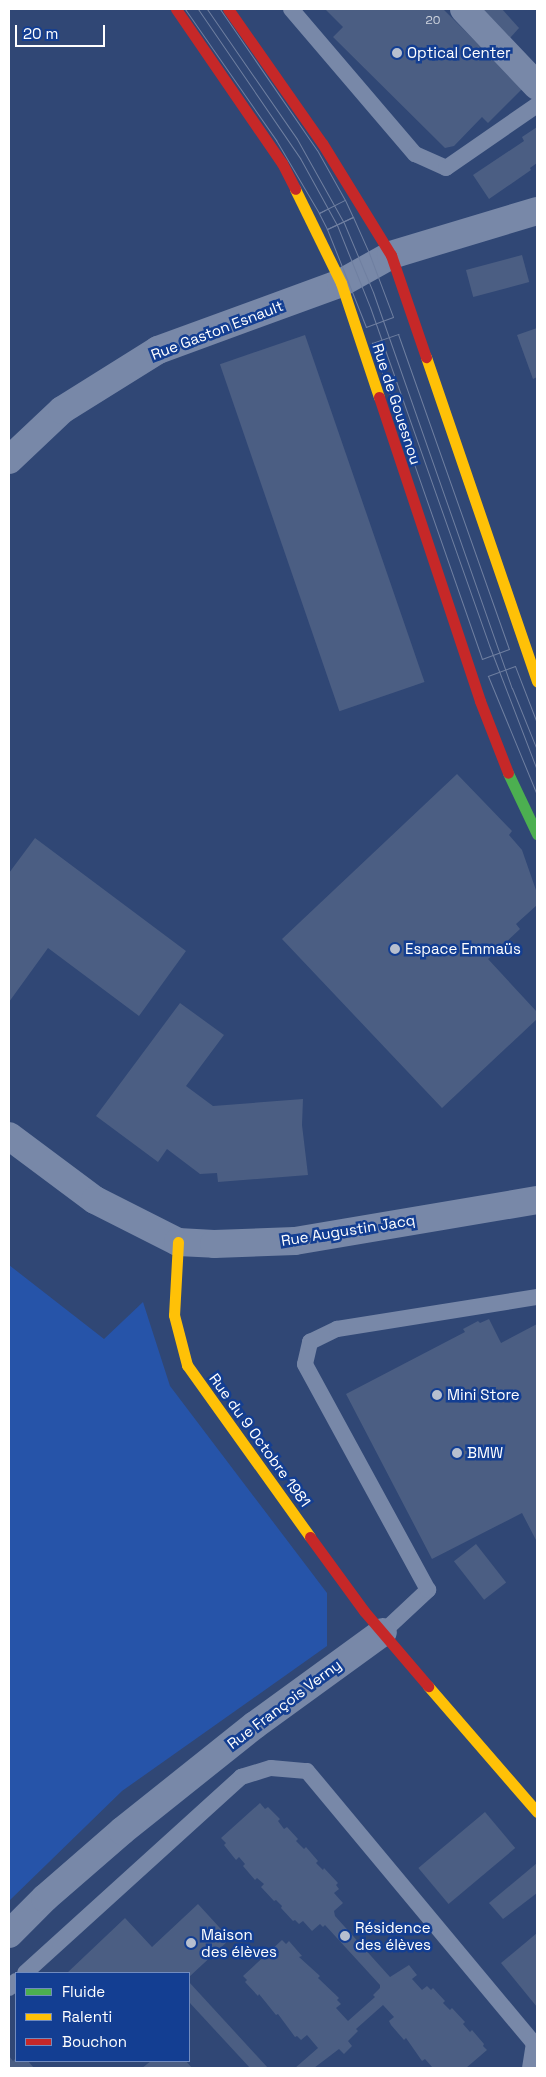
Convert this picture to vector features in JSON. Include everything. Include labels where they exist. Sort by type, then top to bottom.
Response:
[{"type":"main road","name":"Rue de Gouesnou","points":[[176,9],[282,163],[341,283],[480,701],[508,773],[537,834]]},
{"type":"main road","points":[[228,9],[322,143],[390,255],[537,682]]},
{"type":"main road","name":"Rue du 9 Octobre 1981","points":[[178,1242],[174,1315],[187,1365],[364,1611],[383,1632]]},
{"type":"main road","points":[[383,1632],[537,1812]]},
{"type":"street","points":[[464,9],[537,86]]},
{"type":"street","name":"Rue Gaston Esnault","points":[[9,460],[62,410],[158,350],[341,283],[390,255],[537,211]]},
{"type":"street","name":"Rue Augustin Jacq","points":[[9,1136],[95,1200],[178,1242],[214,1244],[295,1241],[537,1200]]},
{"type":"street","name":"Rue François Verny","points":[[9,1934],[45,1898],[122,1831],[254,1725],[383,1632]]},
{"type":"lane","points":[[291,9],[415,154],[446,168],[537,105]]},
{"type":"lane","points":[[383,1632],[428,1590],[305,1364],[310,1342],[337,1329],[537,1297]]},
{"type":"lane","points":[[26,1972],[241,1778],[271,1768],[307,1771],[534,2043],[530,2068]]},
{"type":"shaded area","points":[[9,1265],[104,1339],[143,1302],[170,1386],[327,1593],[327,1646],[122,1791],[9,1901]]},
{"type":"building","points":[[325,9],[443,9],[523,88],[488,123],[482,117],[454,146],[445,148],[333,37],[343,27]]},
{"type":"building","points":[[476,9],[502,9],[519,28],[510,38]]},
{"type":"building","points":[[537,127],[537,163],[530,168],[531,170],[489,199],[473,175],[524,141],[522,137]]},
{"type":"building","points":[[522,255],[529,282],[473,297],[466,270]]},
{"type":"building","points":[[537,328],[537,377],[533,379],[517,335]]},
{"type":"building","points":[[305,335],[424,682],[339,711],[220,364]]},
{"type":"building","name":"Espace Emmaüs","points":[[457,774],[512,831],[509,835],[522,850],[537,893],[537,905],[516,924],[520,929],[488,959],[537,1012],[537,1019],[442,1108],[282,939]]},
{"type":"building","points":[[35,838],[186,951],[139,1016],[48,948],[9,1002],[9,873]]},
{"type":"building","points":[[180,1003],[224,1035],[186,1086],[213,1106],[303,1099],[302,1125],[308,1175],[218,1182],[217,1173],[200,1174],[167,1149],[158,1162],[96,1116]]},
{"type":"building","name":"BMW","points":[[489,1319],[501,1343],[537,1324],[537,1542],[522,1513],[432,1559],[346,1394],[465,1332],[463,1329],[478,1321],[480,1323]]},
{"type":"building","points":[[476,1544],[506,1583],[484,1600],[454,1561]]},
{"type":"building","name":"Résidence des élèves","points":[[260,1803],[265,1809],[268,1807],[280,1819],[278,1821],[284,1829],[287,1827],[298,1839],[296,1841],[304,1849],[306,1847],[318,1861],[316,1863],[323,1870],[324,1868],[338,1883],[336,1885],[339,1889],[334,1893],[343,1903],[334,1911],[335,1916],[390,1977],[409,1965],[417,1975],[412,1979],[422,1990],[427,1986],[431,1990],[433,1988],[445,2001],[443,2003],[450,2010],[452,2008],[465,2022],[463,2024],[470,2032],[472,2030],[484,2044],[483,2046],[487,2050],[466,2068],[430,2068],[432,2067],[425,2059],[422,2061],[406,2038],[404,2040],[391,2025],[389,2021],[394,2017],[383,2005],[356,2029],[358,2031],[348,2041],[352,2046],[344,2054],[339,2049],[314,2068],[295,2068],[318,2048],[307,2035],[301,2040],[297,2036],[295,2037],[278,2014],[276,2015],[259,1994],[258,1996],[245,1982],[247,1980],[243,1976],[282,1940],[286,1944],[289,1941],[302,1956],[299,1957],[320,1976],[318,1978],[339,1998],[337,2000],[341,2004],[336,2008],[348,2021],[375,1997],[373,1995],[380,1988],[380,1985],[325,1925],[323,1927],[320,1924],[312,1931],[303,1921],[299,1924],[295,1920],[293,1921],[281,1908],[282,1906],[276,1900],[274,1901],[261,1887],[264,1884],[257,1878],[255,1880],[243,1866],[245,1864],[239,1857],[236,1860],[224,1845],[226,1843],[221,1838]]},
{"type":"building","points":[[485,1812],[515,1848],[449,1904],[418,1868]]},
{"type":"building","points":[[537,1863],[537,1893],[503,1919],[489,1903]]},
{"type":"building","name":"Maison des élèves","points":[[198,1904],[230,1939],[190,1976],[190,1972],[68,1972],[125,1918],[152,1947]]},
{"type":"building","points":[[537,1933],[537,2007],[501,1963]]},
{"type":"building","points":[[190,1983],[268,2068],[250,2068],[190,2003]]},
{"type":"building","points":[[9,2056],[13,2061],[15,2059],[15,2062],[29,2062],[34,2068],[9,2068]]},
{"type":"building","points":[[150,2062],[187,2062],[192,2068],[142,2068]]},
{"type":"tram line","points":[[185,9],[276,140],[319,213],[325,210]]},
{"type":"tram line","points":[[198,9],[300,158],[337,225],[370,307],[489,645],[537,770]]},
{"type":"tram line","points":[[207,9],[297,139],[344,223],[373,292],[512,688],[537,750]]},
{"type":"tram line","points":[[220,9],[317,150],[345,200],[353,217],[327,229],[319,213],[345,200]]},
{"type":"tram line","points":[[353,217],[393,317],[366,327],[327,229],[353,217]]},
{"type":"tram line","points":[[398,334],[509,649],[482,659],[372,343],[398,334]]},
{"type":"tram line","points":[[537,723],[515,666],[488,676],[537,795]]},
{"type":"traffic: fast","points":[[508,773],[537,834]]},
{"type":"traffic: slow","points":[[295,189],[341,283],[379,397]]},
{"type":"traffic: slow","points":[[426,357],[537,682]]},
{"type":"traffic: slow","points":[[178,1242],[174,1315],[187,1365],[310,1537]]},
{"type":"traffic: slow","points":[[428,1686],[537,1812]]},
{"type":"traffic: jam","points":[[176,9],[282,163],[295,189]]},
{"type":"traffic: jam","points":[[228,9],[322,143],[391,255],[426,357]]},
{"type":"traffic: jam","points":[[379,397],[480,701],[508,773]]},
{"type":"traffic: jam","points":[[310,1537],[364,1611],[428,1686]]},
{"type":"place","name":"Optical Center","points":[[397,53]]},
{"type":"place","name":"Espace Emmaüs","points":[[395,949]]},
{"type":"place","name":"Mini Store","points":[[437,1395]]},
{"type":"place","name":"BMW","points":[[457,1453]]},
{"type":"place","name":"Résidence des élèves","points":[[345,1936]]},
{"type":"place","name":"Maison des élèves","points":[[191,1943]]}]
